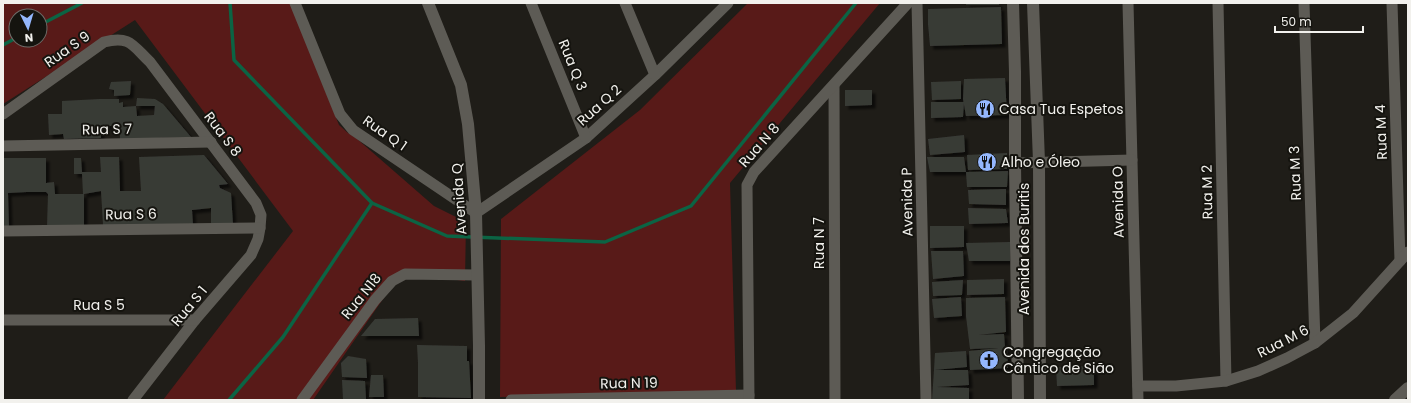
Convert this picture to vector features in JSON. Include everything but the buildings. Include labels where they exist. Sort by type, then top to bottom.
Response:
[{"type":"main road","name":"Avenida Q","points":[[428,3],[461,85],[468,124],[476,213],[479,346],[478,400]]},
{"type":"main road","name":"Avenida dos Buritis","points":[[1013,3],[1018,400]]},
{"type":"main road","name":"Avenida dos Buritis","points":[[1033,3],[1039,162],[1040,400]]},
{"type":"main road","points":[[1395,400],[1408,388]]},
{"type":"street","name":"Rua Q 1","points":[[295,3],[340,114],[345,122],[353,130],[476,213]]},
{"type":"street","name":"Rua Q 3","points":[[531,3],[586,138]]},
{"type":"street","points":[[625,3],[655,75]]},
{"type":"street","name":"Rua N 8","points":[[749,398],[746,185],[754,172],[834,86],[908,3]]},
{"type":"street","name":"Avenida P","points":[[917,3],[926,400]]},
{"type":"street","name":"Avenida O","points":[[1128,3],[1138,400]]},
{"type":"street","name":"Rua M 2","points":[[1218,3],[1226,381]]},
{"type":"street","name":"Rua M 3","points":[[1304,3],[1315,343]]},
{"type":"street","name":"Rua M 4","points":[[1392,3],[1400,261]]},
{"type":"street","name":"Rua Q 2","points":[[476,213],[586,138],[655,75],[726,4]]},
{"type":"street","name":"Rua S 9","points":[[3,114],[104,42],[115,39],[124,40],[134,45],[150,62]]},
{"type":"street","name":"Rua S 8","points":[[150,62],[256,202],[261,215],[260,228]]},
{"type":"street","name":"Rua N 7","points":[[834,86],[835,400]]},
{"type":"street","name":"Rua S 7","points":[[3,146],[211,142]]},
{"type":"street","points":[[1015,163],[1132,160]]},
{"type":"street","name":"Rua S 6","points":[[3,231],[260,228]]},
{"type":"street","name":"Rua S 1","points":[[133,400],[195,320],[251,255],[258,239],[260,228]]},
{"type":"street","name":"Rua M 6","points":[[1138,386],[1176,386],[1226,381],[1258,371],[1287,358],[1315,343],[1353,313],[1408,252]]},
{"type":"street","name":"Rua N18","points":[[302,400],[375,300],[396,278],[404,274],[477,275]]},
{"type":"street","name":"Rua S 5","points":[[3,320],[195,320]]},
{"type":"street","name":"Rua N 19","points":[[511,400],[749,398]]},
{"type":"shaded area","points":[[3,3],[290,3],[339,125],[434,206],[466,222],[465,281],[401,273],[313,400],[163,400],[293,231],[135,20],[3,104]]},
{"type":"shaded area","points":[[748,3],[880,3],[730,183],[736,391],[500,397],[501,219],[640,110]]},
{"type":"waterway","points":[[48,21],[82,3]]},
{"type":"waterway","points":[[230,3],[234,60],[372,203],[447,236],[605,242],[691,206],[856,3]]},
{"type":"waterway","points":[[3,45],[8,42]]},
{"type":"waterway","points":[[229,400],[283,337],[372,203]]},
{"type":"place","name":"Casa Tua Espetos","points":[[985,109]]},
{"type":"place","name":"Alho e Óleo","points":[[987,162]]},
{"type":"place","name":"Congregação Cântico de Sião","points":[[989,360]]}]
